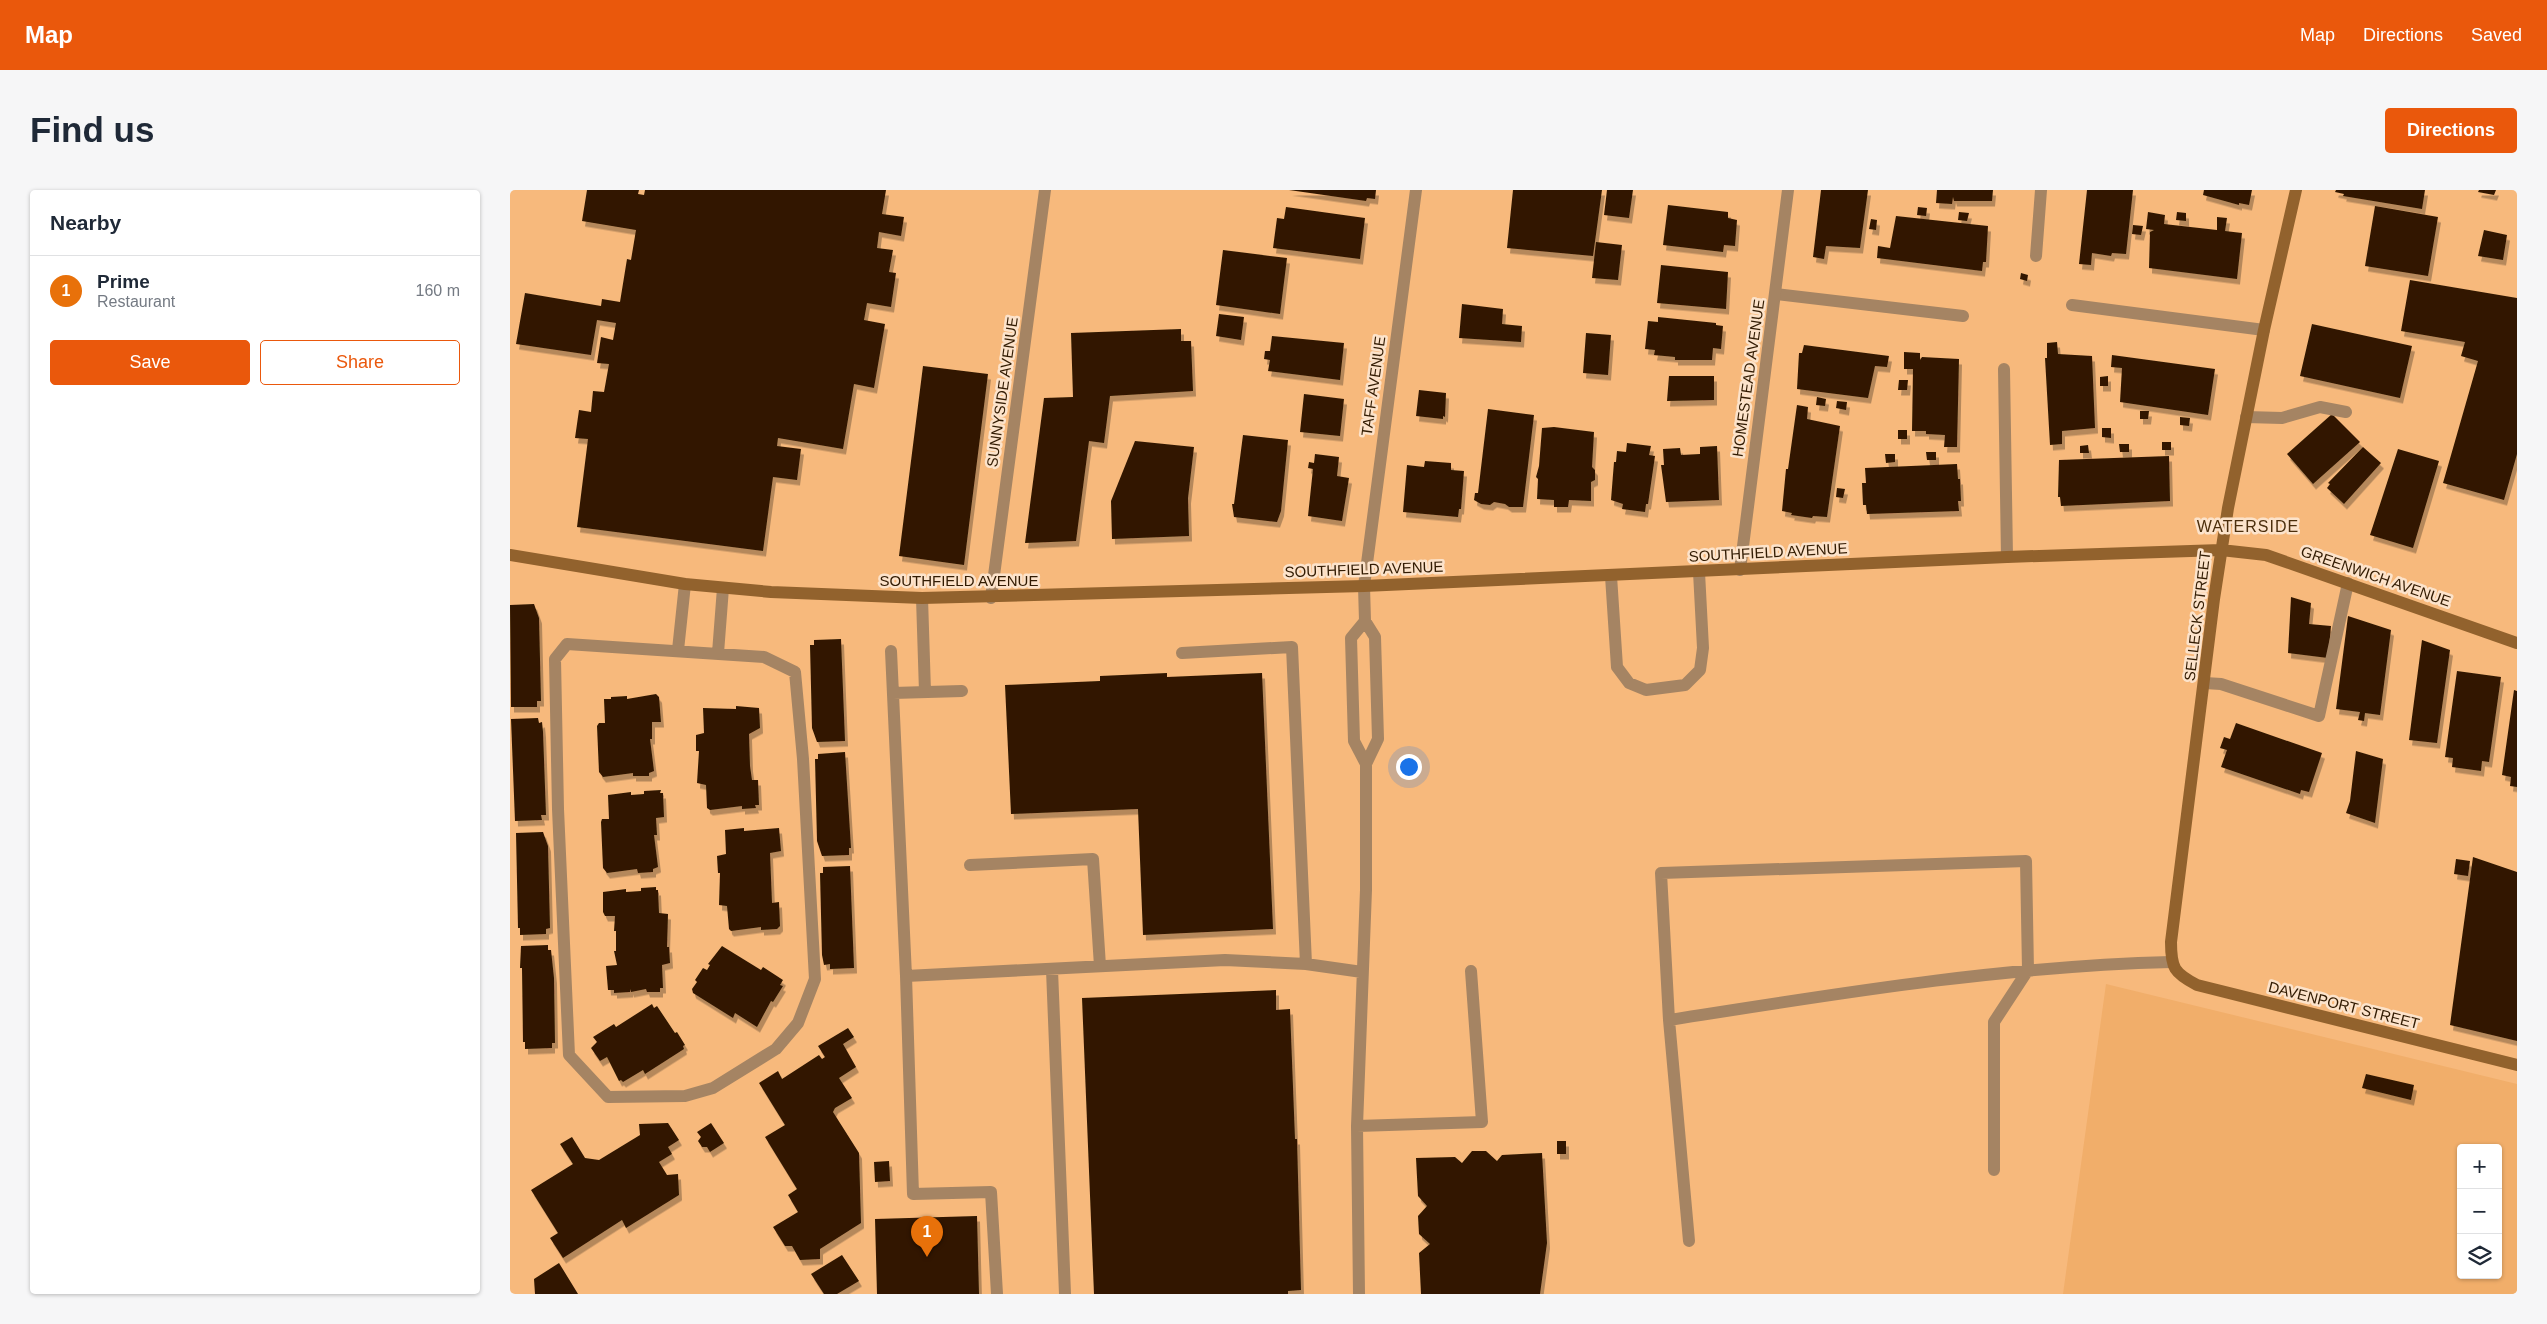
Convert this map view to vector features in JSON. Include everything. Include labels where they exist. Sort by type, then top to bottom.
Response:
[{"type":"street","name":"SUNNYSIDE AVENUE","points":[[991,598],[1045,190]]},
{"type":"street","name":"TAFF AVENUE","points":[[1365,622],[1364,586],[1416,190]]},
{"type":"street","name":"HOMESTEAD AVENUE","points":[[1740,570],[1788,190]]},
{"type":"street","points":[[2036,256],[2041,190]]},
{"type":"street","name":"SELLECK STREET","points":[[2171,962],[2173,932],[2221,550],[2264,330],[2296,190]]},
{"type":"street","points":[[1776,294],[1963,316]]},
{"type":"street","points":[[2072,305],[2264,330]]},
{"type":"street","points":[[2004,369],[2007,557]]},
{"type":"street","points":[[2246,417],[2282,418],[2320,407],[2346,412]]},
{"type":"street","name":"SOUTHFIELD AVENUE","points":[[510,554],[685,584],[723,588],[839,596],[991,598],[1364,586],[2007,557],[2221,550]]},
{"type":"street","name":"GREENWICH AVENUE","points":[[2221,550],[2266,556],[2517,643]]},
{"type":"street","points":[[1611,576],[1617,667],[1629,683],[1646,690],[1685,685],[1700,670],[1703,648],[1699,572]]},
{"type":"street","points":[[2205,683],[2221,684],[2319,716],[2348,583]]},
{"type":"street","points":[[678,650],[685,584]]},
{"type":"street","points":[[718,654],[723,588]]},
{"type":"street","points":[[922,598],[925,692]]},
{"type":"street","points":[[1359,1294],[1357,1126],[1366,890],[1366,764],[1378,739],[1376,637],[1365,622],[1351,638],[1354,741],[1366,764]]},
{"type":"street","points":[[568,644],[718,654],[764,658],[795,672],[803,759],[815,979],[798,1023],[776,1049],[713,1088],[685,1096],[608,1097],[569,1055],[558,809],[554,659],[568,644]]},
{"type":"street","points":[[1182,653],[1292,648],[1306,964]]},
{"type":"street","points":[[891,651],[906,976],[913,1194],[991,1192],[997,1294]]},
{"type":"street","points":[[893,693],[962,691]]},
{"type":"street","points":[[970,865],[1093,859],[1100,966]]},
{"type":"street","points":[[1689,1242],[1669,1020],[1661,873],[2026,861],[2028,970],[1994,1022],[1994,1170]]},
{"type":"street","points":[[906,976],[1225,960],[1306,964],[1362,972]]},
{"type":"street","points":[[1669,1020],[1819,997],[2028,970],[2171,962]]},
{"type":"street","name":"DAVENPORT STREET","points":[[2171,962],[2180,976],[2197,985],[2517,1065]]},
{"type":"street","points":[[1052,970],[1065,1294]]},
{"type":"street","points":[[1357,1126],[1482,1122],[1471,971]]},
{"type":"shaded area","points":[[2106,984],[2517,1084],[2517,1294],[2063,1294]]},
{"type":"building","points":[[587,190],[639,190],[638,194],[644,195],[645,190],[886,190],[882,214],[904,217],[901,236],[879,232],[877,248],[893,250],[889,272],[896,273],[891,307],[867,303],[864,320],[885,324],[874,388],[854,384],[843,449],[778,438],[777,446],[801,449],[797,480],[773,477],[763,551],[577,527],[588,439],[575,438],[579,410],[591,412],[593,391],[604,392],[609,364],[597,363],[601,337],[613,340],[616,323],[597,320],[591,355],[516,344],[525,293],[601,306],[602,299],[620,302],[627,259],[631,260],[636,230],[582,221]]},
{"type":"building","points":[[1289,190],[1376,190],[1375,199],[1367,198],[1366,201]]},
{"type":"building","points":[[1513,190],[1602,190],[1593,256],[1507,248]]},
{"type":"building","points":[[1607,190],[1633,190],[1629,218],[1604,215]]},
{"type":"building","points":[[1821,190],[1868,190],[1860,248],[1826,246],[1824,259],[1813,257]]},
{"type":"building","points":[[1937,190],[1993,190],[1992,201],[1954,201],[1953,197],[1952,204],[1936,203]]},
{"type":"building","points":[[2087,190],[2133,190],[2126,254],[2112,253],[2111,256],[2092,253],[2091,265],[2079,264]]},
{"type":"building","points":[[2204,190],[2252,190],[2249,205],[2239,203],[2239,205],[2203,195]]},
{"type":"building","points":[[2336,190],[2425,190],[2422,209],[2343,196],[2344,194],[2335,192]]},
{"type":"building","points":[[2479,190],[2496,190],[2494,195],[2478,192]]},
{"type":"building","points":[[1668,205],[1728,212],[1728,218],[1737,220],[1735,246],[1724,245],[1723,252],[1663,245]]},
{"type":"building","points":[[2375,206],[2438,217],[2428,276],[2365,266]]},
{"type":"building","points":[[1286,207],[1365,218],[1360,259],[1273,248],[1277,218],[1284,219]]},
{"type":"building","points":[[1918,207],[1927,208],[1926,216],[1917,215]]},
{"type":"building","points":[[1959,212],[1969,213],[1967,221],[1958,220]]},
{"type":"building","points":[[2148,212],[2165,215],[2164,224],[2217,230],[2217,217],[2227,218],[2225,231],[2242,233],[2237,279],[2149,268],[2150,232],[2154,230],[2146,229]]},
{"type":"building","points":[[2177,212],[2186,213],[2186,221],[2176,220]]},
{"type":"building","points":[[1896,216],[1988,226],[1986,262],[1983,262],[1982,271],[1877,258],[1878,246],[1890,248]]},
{"type":"building","points":[[1871,219],[1877,220],[1876,230],[1869,229]]},
{"type":"building","points":[[2133,225],[2143,226],[2141,235],[2132,234]]},
{"type":"building","points":[[2484,230],[2507,235],[2503,260],[2478,256]]},
{"type":"building","points":[[1596,242],[1622,245],[1618,280],[1592,278]]},
{"type":"building","points":[[1223,250],[1287,258],[1280,314],[1216,305]]},
{"type":"building","points":[[1661,265],[1728,272],[1726,309],[1657,303]]},
{"type":"building","points":[[2021,273],[2028,275],[2027,281],[2020,279]]},
{"type":"building","points":[[2410,280],[2517,298],[2517,454],[2504,500],[2443,483],[2478,361],[2461,356],[2465,342],[2401,331]]},
{"type":"building","points":[[1462,304],[1503,309],[1502,324],[1522,326],[1521,342],[1459,338]]},
{"type":"building","points":[[1219,314],[1244,317],[1241,340],[1216,336]]},
{"type":"building","points":[[1658,317],[1716,323],[1716,325],[1723,326],[1721,349],[1713,348],[1712,360],[1675,360],[1675,357],[1654,355],[1655,350],[1645,349],[1648,321],[1658,322]]},
{"type":"building","points":[[2312,324],[2412,346],[2400,398],[2300,376]]},
{"type":"building","points":[[1181,329],[1181,341],[1191,341],[1193,391],[1110,396],[1104,443],[1089,441],[1076,541],[1025,543],[1044,398],[1073,397],[1071,333]]},
{"type":"building","points":[[1586,333],[1611,335],[1608,375],[1583,373]]},
{"type":"building","points":[[1272,336],[1344,343],[1340,380],[1268,371],[1270,360],[1264,359],[1265,351],[1270,351]]},
{"type":"building","points":[[2057,342],[2058,354],[2092,356],[2095,428],[2062,431],[2062,444],[2050,445],[2045,358],[2047,358],[2047,343]]},
{"type":"building","points":[[1804,345],[1889,356],[1887,367],[1875,366],[1868,398],[1797,389],[1799,353],[1802,353]]},
{"type":"building","points":[[1904,352],[1920,353],[1920,360],[1922,357],[1959,359],[1957,447],[1944,447],[1945,435],[1926,434],[1926,431],[1912,431],[1913,369],[1904,369]]},
{"type":"building","points":[[2112,355],[2215,369],[2208,415],[2120,402],[2122,368],[2111,367]]},
{"type":"building","points":[[923,366],[988,374],[964,565],[899,556]]},
{"type":"building","points":[[1669,376],[1714,376],[1714,400],[1667,401]]},
{"type":"building","points":[[2108,376],[2108,386],[2100,386],[2100,377]]},
{"type":"building","points":[[1899,380],[1908,380],[1907,390],[1898,390]]},
{"type":"building","points":[[1419,390],[1446,393],[1445,417],[1443,416],[1443,419],[1416,416]]},
{"type":"building","points":[[1304,394],[1344,399],[1340,436],[1300,432]]},
{"type":"building","points":[[1817,397],[1826,399],[1825,406],[1816,405]]},
{"type":"building","points":[[1837,401],[1847,402],[1846,410],[1836,408]]},
{"type":"building","points":[[1797,405],[1808,407],[1807,419],[1840,426],[1827,517],[1813,516],[1812,518],[1791,515],[1792,513],[1782,511],[1786,469],[1788,469]]},
{"type":"building","points":[[1488,409],[1534,415],[1523,507],[1509,507],[1505,504],[1494,502],[1490,505],[1481,504],[1474,500],[1475,493],[1478,493]]},
{"type":"building","points":[[2140,411],[2149,411],[2148,419],[2140,419]]},
{"type":"building","points":[[2332,414],[2360,442],[2313,484],[2287,454]]},
{"type":"building","points":[[2180,417],[2190,418],[2189,426],[2180,425]]},
{"type":"building","points":[[1554,427],[1594,432],[1592,467],[1595,470],[1595,480],[1591,482],[1591,501],[1569,500],[1568,507],[1554,507],[1554,500],[1537,499],[1538,479],[1536,477],[1539,466],[1542,428]]},
{"type":"building","points":[[2102,428],[2111,428],[2111,438],[2102,437]]},
{"type":"building","points":[[1898,430],[1907,430],[1907,439],[1898,439]]},
{"type":"building","points":[[1243,435],[1288,440],[1281,511],[1277,522],[1234,517],[1232,504],[1234,504]]},
{"type":"building","points":[[1135,441],[1194,447],[1188,498],[1189,536],[1112,539],[1111,501]]},
{"type":"building","points":[[2162,442],[2171,442],[2171,450],[2162,450]]},
{"type":"building","points":[[1627,443],[1651,446],[1649,455],[1655,456],[1648,504],[1646,504],[1645,512],[1622,509],[1623,504],[1611,500],[1614,462],[1616,462],[1617,451],[1626,452]]},
{"type":"building","points":[[2119,444],[2129,444],[2129,452],[2120,452]]},
{"type":"building","points":[[2088,445],[2089,453],[2080,453],[2080,446]]},
{"type":"building","points":[[1717,446],[1719,500],[1666,502],[1661,465],[1664,465],[1663,449],[1680,448],[1681,455],[1700,454],[1700,447]]},
{"type":"building","points":[[2363,447],[2381,463],[2344,504],[2327,488],[2330,484],[2328,483]]},
{"type":"building","points":[[2398,449],[2439,461],[2413,548],[2370,535]]},
{"type":"building","points":[[1926,452],[1936,452],[1936,460],[1927,460]]},
{"type":"building","points":[[1315,454],[1339,457],[1337,476],[1349,478],[1342,521],[1308,516],[1313,469],[1308,468],[1309,462],[1314,463]]},
{"type":"building","points":[[1885,454],[1895,454],[1895,462],[1886,463]]},
{"type":"building","points":[[2169,456],[2170,501],[2061,506],[2060,497],[2058,497],[2059,460]]},
{"type":"building","points":[[1425,461],[1451,463],[1451,470],[1464,471],[1461,509],[1459,509],[1458,517],[1403,512],[1407,465],[1424,467]]},
{"type":"building","points":[[1957,464],[1961,501],[1958,501],[1959,511],[1867,514],[1866,505],[1863,505],[1862,483],[1866,483],[1865,468]]},
{"type":"building","points":[[1837,488],[1845,489],[1843,498],[1836,497]]},
{"type":"building","points":[[2291,597],[2311,603],[2309,624],[2331,626],[2328,658],[2288,653]]},
{"type":"building","points":[[534,604],[539,618],[541,701],[537,701],[537,707],[511,707],[510,605]]},
{"type":"building","points":[[2348,616],[2391,630],[2380,715],[2365,713],[2364,721],[2358,720],[2360,712],[2336,709]]},
{"type":"building","points":[[841,639],[845,741],[817,742],[812,728],[810,645],[814,645],[814,640]]},
{"type":"building","points":[[2422,640],[2450,650],[2437,743],[2409,740]]},
{"type":"building","points":[[2457,671],[2501,677],[2489,762],[2482,761],[2481,771],[2452,767],[2453,758],[2445,757]]},
{"type":"building","points":[[1167,673],[1167,677],[1262,673],[1273,929],[1143,935],[1138,809],[1011,814],[1005,685],[1100,681],[1100,676]]},
{"type":"building","points":[[2514,690],[2517,691],[2517,787],[2510,786],[2511,777],[2502,775]]},
{"type":"building","points":[[656,694],[659,697],[661,722],[652,722],[652,739],[650,739],[654,771],[649,773],[649,776],[633,776],[633,773],[603,777],[599,772],[597,726],[599,723],[605,723],[604,699],[627,696],[627,699]]},
{"type":"building","points":[[736,706],[759,708],[760,728],[749,734],[750,766],[752,780],[758,780],[759,805],[755,805],[756,808],[742,809],[742,806],[710,810],[707,808],[706,785],[697,783],[699,751],[696,751],[696,735],[704,733],[703,708],[736,709]]},
{"type":"building","points":[[538,718],[539,723],[542,722],[543,732],[546,815],[541,815],[542,820],[515,821],[511,719]]},
{"type":"building","points":[[2236,723],[2322,753],[2309,792],[2301,790],[2300,794],[2221,767],[2227,750],[2220,748],[2224,737],[2230,739]]},
{"type":"building","points":[[2356,751],[2383,759],[2375,823],[2346,813],[2350,801]]},
{"type":"building","points":[[845,752],[851,848],[849,848],[849,855],[822,856],[817,841],[815,759],[818,759],[818,754]]},
{"type":"building","points":[[661,790],[660,793],[663,793],[664,817],[656,818],[657,835],[654,835],[658,867],[653,869],[653,872],[638,873],[637,869],[607,873],[603,868],[601,822],[602,819],[609,819],[608,795],[631,792],[631,795],[644,794],[644,791]]},
{"type":"building","points":[[744,828],[744,831],[779,828],[781,851],[770,853],[772,903],[779,902],[780,926],[777,929],[761,930],[761,927],[731,931],[729,929],[727,906],[719,905],[720,873],[718,873],[717,856],[726,854],[725,830]]},
{"type":"building","points":[[543,832],[548,846],[550,928],[546,929],[546,934],[520,935],[520,928],[518,928],[516,833]]},
{"type":"building","points":[[2473,857],[2517,872],[2517,1041],[2450,1025]]},
{"type":"building","points":[[2456,859],[2470,861],[2468,876],[2454,874]]},
{"type":"building","points":[[850,866],[854,968],[830,969],[830,964],[824,965],[822,955],[820,873],[823,873],[823,867]]},
{"type":"building","points":[[656,887],[656,890],[658,890],[659,913],[668,914],[667,947],[669,947],[670,963],[662,965],[663,988],[660,988],[660,992],[647,992],[646,989],[631,992],[630,989],[630,992],[614,993],[614,990],[608,990],[606,966],[617,965],[614,951],[616,951],[615,916],[605,916],[603,912],[603,892],[626,889],[626,892],[641,891],[641,888]]},
{"type":"building","points":[[548,945],[548,950],[551,950],[554,978],[555,1043],[552,1043],[552,1048],[525,1049],[525,1042],[523,1042],[522,968],[520,968],[521,946]]},
{"type":"building","points":[[722,946],[761,970],[763,967],[783,980],[780,985],[783,986],[773,1002],[771,1001],[757,1027],[735,1013],[733,1018],[693,993],[692,989],[697,982],[695,980],[703,968],[707,970],[710,965],[708,964]]},
{"type":"building","points":[[1276,990],[1276,1010],[1290,1009],[1295,1139],[1297,1139],[1301,1290],[1288,1291],[1288,1294],[1094,1294],[1082,998]]},
{"type":"building","points":[[652,1004],[654,1008],[657,1006],[675,1033],[677,1032],[685,1045],[683,1046],[684,1049],[645,1074],[643,1070],[623,1082],[619,1081],[607,1057],[600,1061],[591,1048],[597,1042],[593,1037],[614,1024],[616,1027]]},
{"type":"building","points":[[848,1028],[854,1037],[843,1044],[856,1067],[839,1078],[852,1098],[835,1108],[833,1112],[859,1153],[861,1223],[820,1249],[820,1259],[800,1260],[792,1246],[785,1246],[773,1227],[798,1212],[788,1195],[797,1189],[765,1137],[785,1125],[759,1083],[778,1071],[782,1079],[819,1055],[822,1059],[825,1057],[818,1046]]},
{"type":"building","points":[[2366,1074],[2414,1085],[2411,1100],[2362,1088]]},
{"type":"building","points":[[668,1123],[679,1140],[668,1147],[672,1154],[659,1162],[667,1175],[678,1174],[679,1195],[626,1228],[622,1220],[563,1258],[550,1238],[558,1233],[531,1190],[573,1164],[560,1144],[572,1137],[585,1158],[599,1160],[640,1135],[639,1124]]},
{"type":"building","points":[[711,1123],[724,1143],[710,1152],[707,1147],[702,1147],[698,1141],[701,1137],[697,1132]]},
{"type":"building","points":[[1557,1141],[1566,1141],[1566,1154],[1557,1154]]},
{"type":"building","points":[[1472,1151],[1486,1151],[1497,1161],[1502,1155],[1542,1153],[1547,1243],[1540,1294],[1421,1294],[1419,1253],[1430,1244],[1419,1234],[1418,1216],[1427,1206],[1418,1196],[1416,1158],[1455,1157],[1462,1163]]},
{"type":"building","points":[[889,1161],[890,1181],[875,1182],[874,1162]]},
{"type":"building","points":[[977,1216],[979,1294],[877,1294],[875,1219]]},
{"type":"building","points":[[842,1255],[859,1281],[837,1294],[824,1294],[811,1274]]},
{"type":"building","points":[[559,1263],[578,1294],[535,1294],[534,1279]]},
{"type":"place","name":"Prime","points":[[927,1257]]},
{"type":"district","name":"WATERSIDE","points":[[2248,526]]}]
